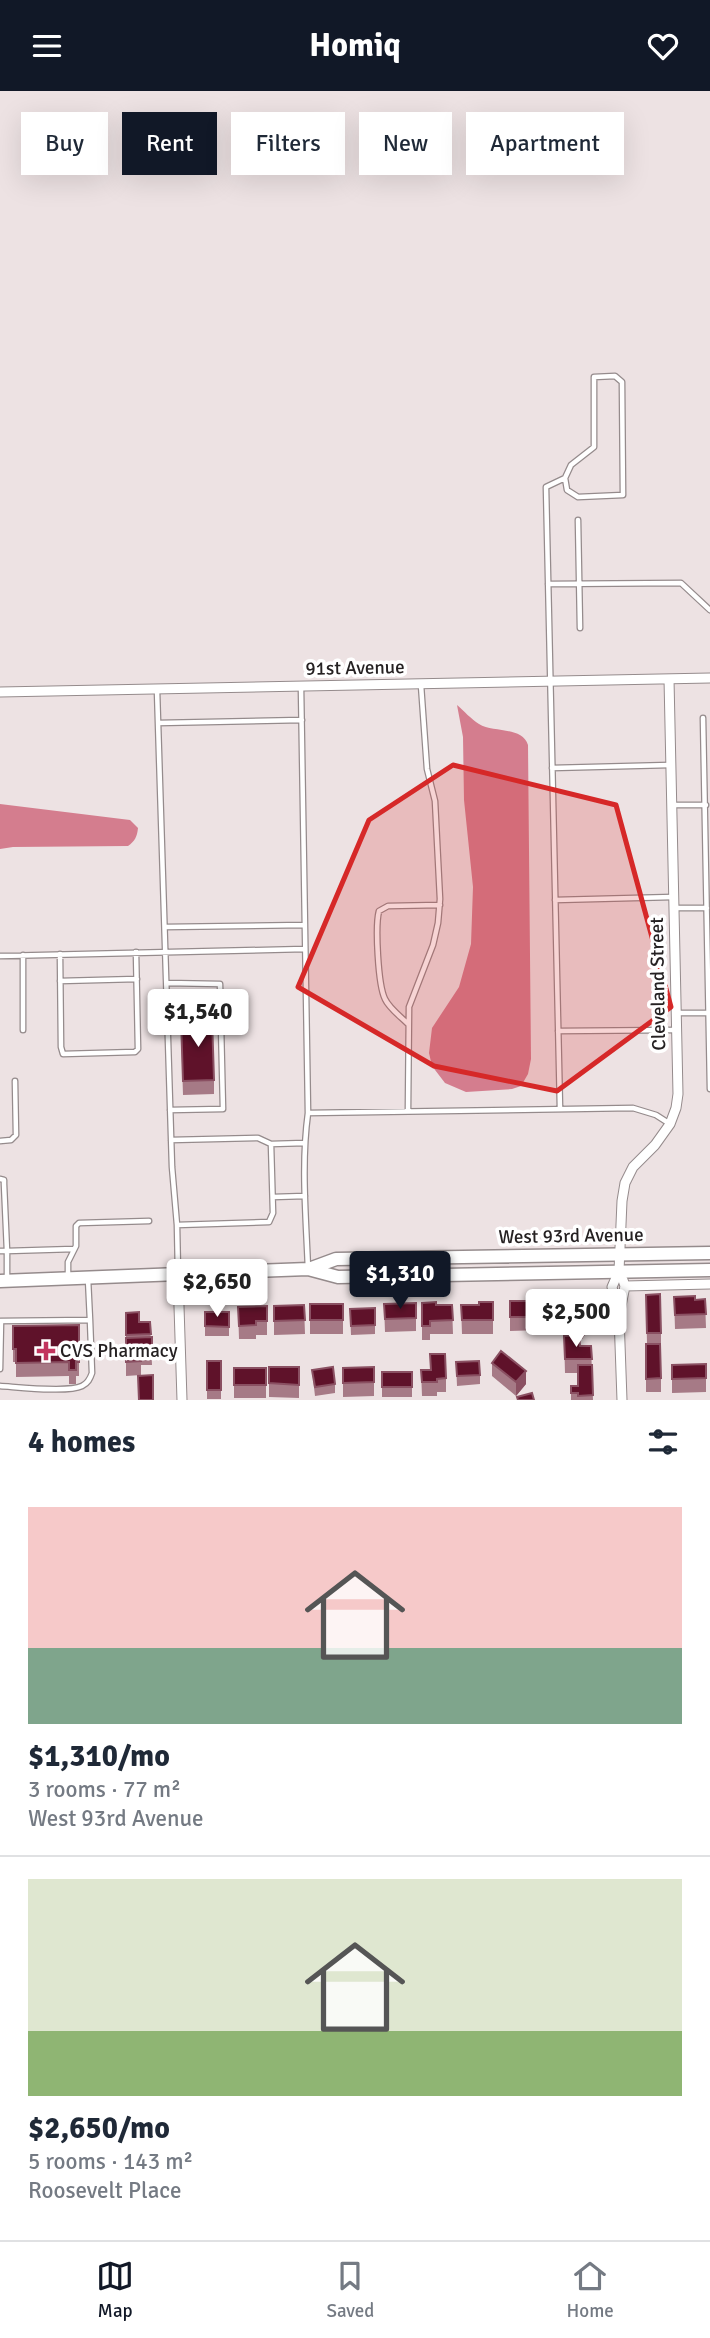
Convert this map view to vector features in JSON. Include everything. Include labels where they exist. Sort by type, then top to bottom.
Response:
[{"type":"street","name":"91st Avenue","points":[[0,692],[710,678]]},
{"type":"street","name":"Cleveland Street","points":[[622,1400],[619,1316],[612,1287],[619,1271],[625,1182],[633,1167],[655,1145],[670,1124],[678,1094],[669,679]]},
{"type":"street","name":"West 93rd Avenue","points":[[308,1269],[335,1259],[710,1253]]},
{"type":"street","name":"West 93rd Avenue","points":[[3,1281],[308,1269],[338,1276],[710,1270]]},
{"type":"street","name":"Cleveland Street","points":[[619,1271],[625,1286],[619,1316]]},
{"type":"street","points":[[178,1275],[182,1400]]},
{"type":"street","points":[[625,1286],[710,1284]]},
{"type":"lane","points":[[559,1109],[546,488],[565,478],[571,465],[594,447],[594,377],[615,376],[622,382],[623,495],[578,497],[567,491],[565,478]]},
{"type":"lane","points":[[578,520],[580,628]]},
{"type":"lane","points":[[548,584],[681,583],[710,610]]},
{"type":"lane","points":[[408,1111],[409,1007],[433,945],[439,923],[440,905],[435,800],[427,769],[421,684]]},
{"type":"lane","points":[[301,687],[308,1113],[305,1196],[308,1269]]},
{"type":"lane","points":[[157,689],[171,1140],[178,1275]]},
{"type":"lane","points":[[703,717],[710,1089]]},
{"type":"lane","points":[[158,723],[302,720]]},
{"type":"lane","points":[[552,768],[671,765]]},
{"type":"lane","points":[[672,805],[706,805]]},
{"type":"lane","points":[[555,900],[674,897]]},
{"type":"lane","points":[[408,1024],[385,1000],[376,921],[379,911],[388,906],[440,905]]},
{"type":"lane","points":[[674,908],[707,908]]},
{"type":"lane","points":[[165,927],[305,925]]},
{"type":"lane","points":[[0,956],[305,949]]},
{"type":"lane","points":[[60,954],[63,1054],[135,1052],[138,1049],[136,952]]},
{"type":"lane","points":[[23,955],[23,1030]]},
{"type":"lane","points":[[60,981],[137,979]]},
{"type":"lane","points":[[167,983],[220,983],[222,1014],[223,1109],[170,1110]]},
{"type":"lane","points":[[676,1013],[708,1013]]},
{"type":"lane","points":[[167,1014],[222,1014]]},
{"type":"lane","points":[[558,1031],[676,1030]]},
{"type":"lane","points":[[0,1141],[11,1140],[16,1135],[15,1081]]},
{"type":"lane","points":[[308,1113],[633,1108],[656,1115],[670,1124]]},
{"type":"lane","points":[[171,1140],[258,1138],[271,1144],[305,1143]]},
{"type":"lane","points":[[177,1225],[269,1221],[273,1213],[271,1144]]},
{"type":"lane","points":[[0,1179],[4,1180],[7,1251],[3,1281]]},
{"type":"lane","points":[[273,1197],[305,1196]]},
{"type":"lane","points":[[68,1279],[68,1262],[75,1249],[76,1226],[79,1223],[149,1221]]},
{"type":"lane","points":[[0,1251],[75,1249]]},
{"type":"lane","points":[[0,1386],[70,1389],[83,1386],[91,1378],[88,1279]]},
{"type":"lane","points":[[0,1369],[0,1321],[90,1320]]},
{"type":"highlighted area","points":[[453,765],[616,805],[671,1007],[557,1091],[434,1066],[298,987],[369,820]]},
{"type":"shaded area","points":[[457,705],[479,724],[514,732],[525,739],[528,745],[531,1059],[528,1074],[521,1086],[512,1089],[466,1092],[445,1083],[432,1066],[429,1053],[432,1028],[459,987],[471,944],[473,887],[464,800],[463,737]]},
{"type":"shaded area","points":[[0,804],[130,820],[138,828],[137,834],[128,846],[0,849]]},
{"type":"building","points":[[212,1018],[214,1080],[183,1081],[181,1019]]},
{"type":"building","points":[[660,1294],[661,1333],[647,1333],[646,1295]]},
{"type":"building","points":[[566,1295],[591,1313],[582,1325],[557,1307]]},
{"type":"building","points":[[695,1296],[695,1300],[705,1299],[706,1314],[675,1315],[674,1297]]},
{"type":"building","points":[[510,1301],[541,1301],[541,1317],[510,1317]]},
{"type":"building","points":[[436,1302],[436,1305],[452,1305],[453,1320],[430,1321],[430,1326],[422,1326],[422,1303]]},
{"type":"building","points":[[479,1302],[493,1302],[493,1320],[462,1320],[461,1305],[479,1305]]},
{"type":"building","points":[[416,1303],[416,1318],[385,1319],[384,1304]]},
{"type":"building","points":[[310,1304],[343,1304],[343,1320],[310,1320]]},
{"type":"building","points":[[304,1305],[305,1320],[274,1321],[274,1306]]},
{"type":"building","points":[[267,1306],[267,1321],[239,1326],[238,1307]]},
{"type":"building","points":[[375,1308],[375,1325],[351,1326],[350,1309]]},
{"type":"building","points":[[139,1312],[139,1322],[150,1322],[151,1334],[126,1335],[126,1313]]},
{"type":"building","points":[[205,1312],[229,1312],[229,1327],[205,1326]]},
{"type":"building","name":"CVS Pharmacy","points":[[79,1325],[79,1362],[76,1362],[76,1370],[69,1370],[69,1362],[16,1363],[13,1326]]},
{"type":"building","points":[[579,1335],[580,1346],[591,1346],[592,1359],[565,1359],[564,1336]]},
{"type":"building","points":[[152,1337],[152,1351],[141,1351],[141,1361],[126,1362],[126,1338]]},
{"type":"building","points":[[646,1344],[660,1344],[661,1378],[646,1379]]},
{"type":"building","points":[[501,1351],[526,1371],[516,1382],[492,1363]]},
{"type":"building","points":[[430,1354],[445,1354],[446,1378],[437,1379],[437,1382],[422,1382],[421,1370],[431,1370]]},
{"type":"building","points":[[207,1361],[221,1361],[221,1390],[207,1390]]},
{"type":"building","points":[[479,1361],[480,1375],[457,1376],[456,1362]]},
{"type":"building","points":[[706,1364],[706,1378],[672,1379],[672,1365]]},
{"type":"building","points":[[578,1365],[592,1365],[593,1395],[578,1396],[578,1393],[571,1393],[571,1386],[578,1386]]},
{"type":"building","points":[[269,1367],[299,1367],[299,1385],[269,1383]]},
{"type":"building","points":[[333,1367],[335,1384],[315,1387],[312,1370]]},
{"type":"building","points":[[374,1367],[374,1382],[343,1383],[343,1368]]},
{"type":"building","points":[[234,1368],[266,1368],[266,1385],[234,1385]]},
{"type":"building","points":[[382,1372],[412,1372],[412,1387],[382,1387]]},
{"type":"building","points":[[153,1375],[153,1400],[139,1400],[138,1376]]},
{"type":"building","points":[[532,1393],[534,1400],[518,1400],[517,1397]]},
{"type":"place","name":"CVS Pharmacy","points":[[46,1351]]}]
